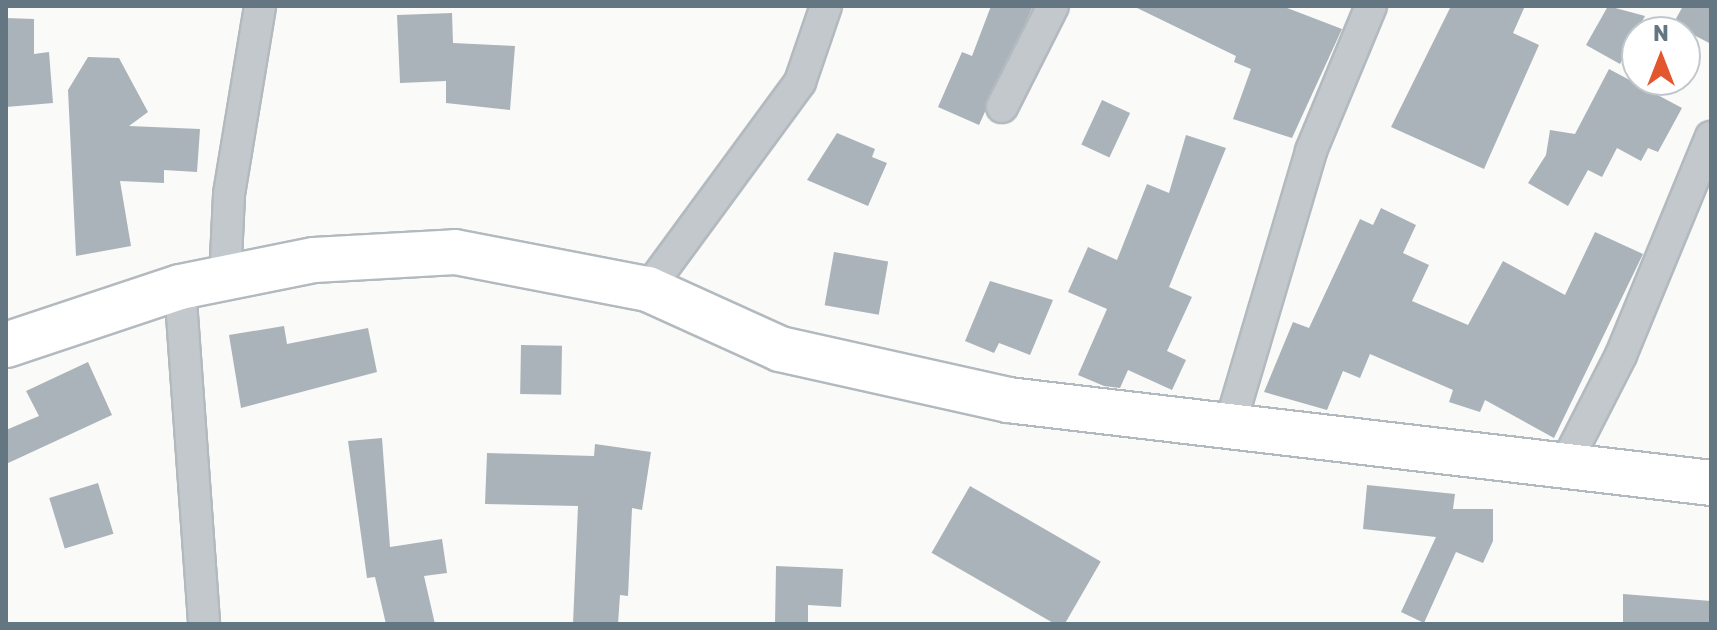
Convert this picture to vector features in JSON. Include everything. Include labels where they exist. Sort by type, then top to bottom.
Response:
[{"type":"street","points":[[225,280],[229,194],[260,6]]},
{"type":"street","points":[[648,289],[800,82],[826,6]]},
{"type":"street","points":[[1002,107],[1053,6]]},
{"type":"street","points":[[1230,425],[1311,151],[1371,6]]},
{"type":"street","points":[[1564,467],[1621,355],[1711,137]]},
{"type":"street","points":[[6,345],[180,287],[314,260],[455,252],[648,289],[780,349],[887,377],[1008,400],[1393,440],[1564,467],[1711,483]]},
{"type":"street","points":[[180,287],[204,624]]},
{"type":"building","points":[[991,6],[1033,6],[979,125],[938,107],[962,52],[972,56]]},
{"type":"building","points":[[1133,6],[1282,6],[1342,29],[1292,138],[1233,119],[1251,69],[1234,62],[1236,56]]},
{"type":"building","points":[[1451,6],[1525,6],[1513,33],[1539,45],[1484,169],[1391,127]]},
{"type":"building","points":[[1608,6],[1645,16],[1621,16],[1620,64],[1586,45]]},
{"type":"building","points":[[1683,6],[1711,6],[1711,44],[1701,39],[1701,16],[1677,16]]},
{"type":"building","points":[[452,13],[453,43],[515,46],[510,110],[446,103],[446,81],[400,83],[397,15]]},
{"type":"building","points":[[6,18],[34,19],[34,54],[49,52],[53,103],[6,107]]},
{"type":"building","points":[[88,57],[119,58],[148,112],[129,126],[200,129],[197,172],[164,170],[164,183],[120,181],[131,246],[76,256],[68,90]]},
{"type":"building","points":[[1609,69],[1621,75],[1621,96],[1660,96],[1682,108],[1658,152],[1648,148],[1641,161],[1617,148],[1602,177],[1588,170],[1568,206],[1528,183],[1546,155],[1550,130],[1575,134]]},
{"type":"building","points":[[1102,100],[1130,113],[1109,158],[1081,144]]},
{"type":"building","points":[[837,133],[875,149],[872,157],[887,163],[868,206],[807,180]]},
{"type":"building","points":[[1186,135],[1226,148],[1169,287],[1192,297],[1167,351],[1186,360],[1172,390],[1128,370],[1120,388],[1104,386],[1078,375],[1107,309],[1068,292],[1088,247],[1117,260],[1147,184],[1169,193]]},
{"type":"building","points":[[1381,208],[1416,225],[1403,253],[1429,265],[1412,301],[1468,325],[1503,261],[1565,295],[1595,232],[1643,254],[1554,438],[1485,400],[1480,412],[1449,402],[1453,390],[1370,354],[1360,378],[1343,371],[1327,410],[1264,392],[1293,322],[1309,328],[1360,219],[1373,225]]},
{"type":"building","points":[[834,252],[888,262],[879,315],[825,305]]},
{"type":"building","points":[[990,281],[1053,300],[1030,355],[999,343],[994,353],[965,341]]},
{"type":"building","points":[[284,326],[287,344],[368,328],[377,372],[241,408],[229,335]]},
{"type":"building","points":[[521,345],[562,346],[561,395],[520,394]]},
{"type":"building","points":[[88,362],[112,415],[6,464],[6,430],[39,416],[26,391]]},
{"type":"building","points":[[382,438],[390,547],[442,539],[447,573],[424,576],[435,624],[386,624],[375,577],[367,578],[348,441]]},
{"type":"building","points":[[595,444],[651,452],[642,510],[632,508],[628,596],[620,595],[618,624],[573,624],[578,506],[485,504],[487,453],[594,456]]},
{"type":"building","points":[[98,483],[113,534],[65,549],[49,498]]},
{"type":"building","points":[[1367,485],[1455,494],[1453,509],[1493,509],[1493,541],[1483,563],[1456,552],[1424,623],[1401,612],[1436,537],[1363,529]]},
{"type":"building","points":[[970,486],[1101,562],[1065,624],[1055,624],[932,553]]},
{"type":"building","points":[[776,566],[843,569],[841,607],[808,605],[808,624],[775,624]]},
{"type":"building","points":[[1623,594],[1711,601],[1711,624],[1623,624]]}]
